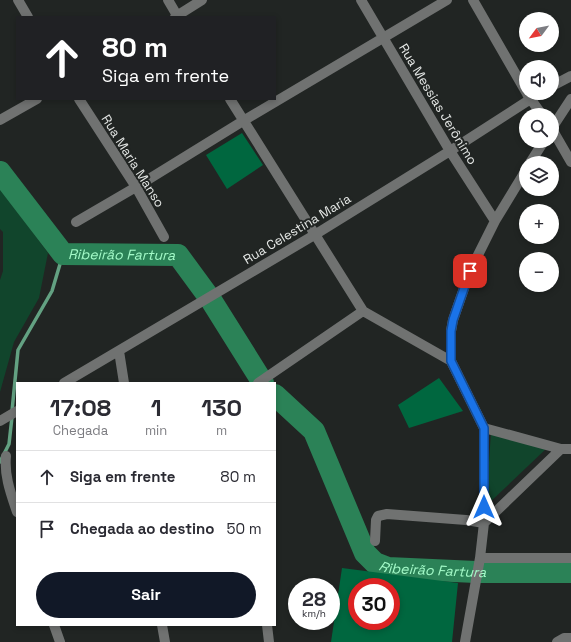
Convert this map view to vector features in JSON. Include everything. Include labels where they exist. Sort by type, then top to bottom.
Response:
[{"type":"street","points":[[18,0],[27,16]]},
{"type":"street","points":[[168,0],[176,16]]},
{"type":"street","points":[[178,16],[202,0]]},
{"type":"street","name":"Rua Messias Jerônimo","points":[[361,0],[450,151],[494,221]]},
{"type":"street","points":[[76,222],[447,0]]},
{"type":"street","points":[[473,0],[519,81]]},
{"type":"street","points":[[559,82],[571,76]]},
{"type":"street","points":[[559,118],[571,99]]},
{"type":"street","points":[[0,120],[35,100]]},
{"type":"street","name":"Rua Maria Manso","points":[[80,100],[136,187],[164,237]]},
{"type":"street","points":[[231,100],[364,311],[451,361]]},
{"type":"street","name":"Rua Celestina Maria","points":[[66,382],[316,234],[450,151],[520,100]]},
{"type":"street","points":[[559,141],[571,162]]},
{"type":"street","points":[[465,642],[484,523],[484,428],[451,361],[451,331],[460,298],[470,271],[494,221],[519,181]]},
{"type":"street","points":[[259,382],[364,311]]},
{"type":"street","points":[[119,351],[124,382]]},
{"type":"street","points":[[0,421],[16,412]]},
{"type":"street","points":[[484,428],[566,449]]},
{"type":"street","points":[[484,523],[566,449]]},
{"type":"street","points":[[6,456],[5,472],[16,509]]},
{"type":"street","points":[[375,541],[376,520],[378,516],[387,514],[466,520],[484,523]]},
{"type":"street","points":[[479,561],[571,558]]},
{"type":"street","points":[[54,626],[60,642]]},
{"type":"street","points":[[162,626],[165,642]]},
{"type":"street","points":[[267,626],[269,642]]},
{"type":"street","points":[[557,642],[564,638],[571,638]]},
{"type":"green space","points":[[0,188],[48,253],[39,298],[14,342],[0,392],[0,280],[3,271],[3,232],[0,229]]},
{"type":"green space","points":[[491,432],[548,447],[486,506]]},
{"type":"building","points":[[242,133],[263,165],[227,189],[206,155]]},
{"type":"building","points":[[439,378],[463,411],[409,428],[398,405]]},
{"type":"building","points":[[342,568],[458,583],[452,642],[331,642],[333,630],[340,630],[340,581]]},
{"type":"waterway","name":"Ribeirão Fartura","points":[[0,172],[63,254],[178,255],[211,300],[262,382]]},
{"type":"waterway","points":[[12,411],[18,350],[52,291],[63,254]]},
{"type":"waterway","name":"Ribeirão Fartura","points":[[276,396],[314,431],[365,553],[375,563],[388,568],[476,572],[571,572]]},
{"type":"waterway","points":[[0,462],[9,444],[12,417]]},
{"type":"route","points":[[470,271],[453,320],[451,331],[451,361],[484,428],[484,507]]}]
